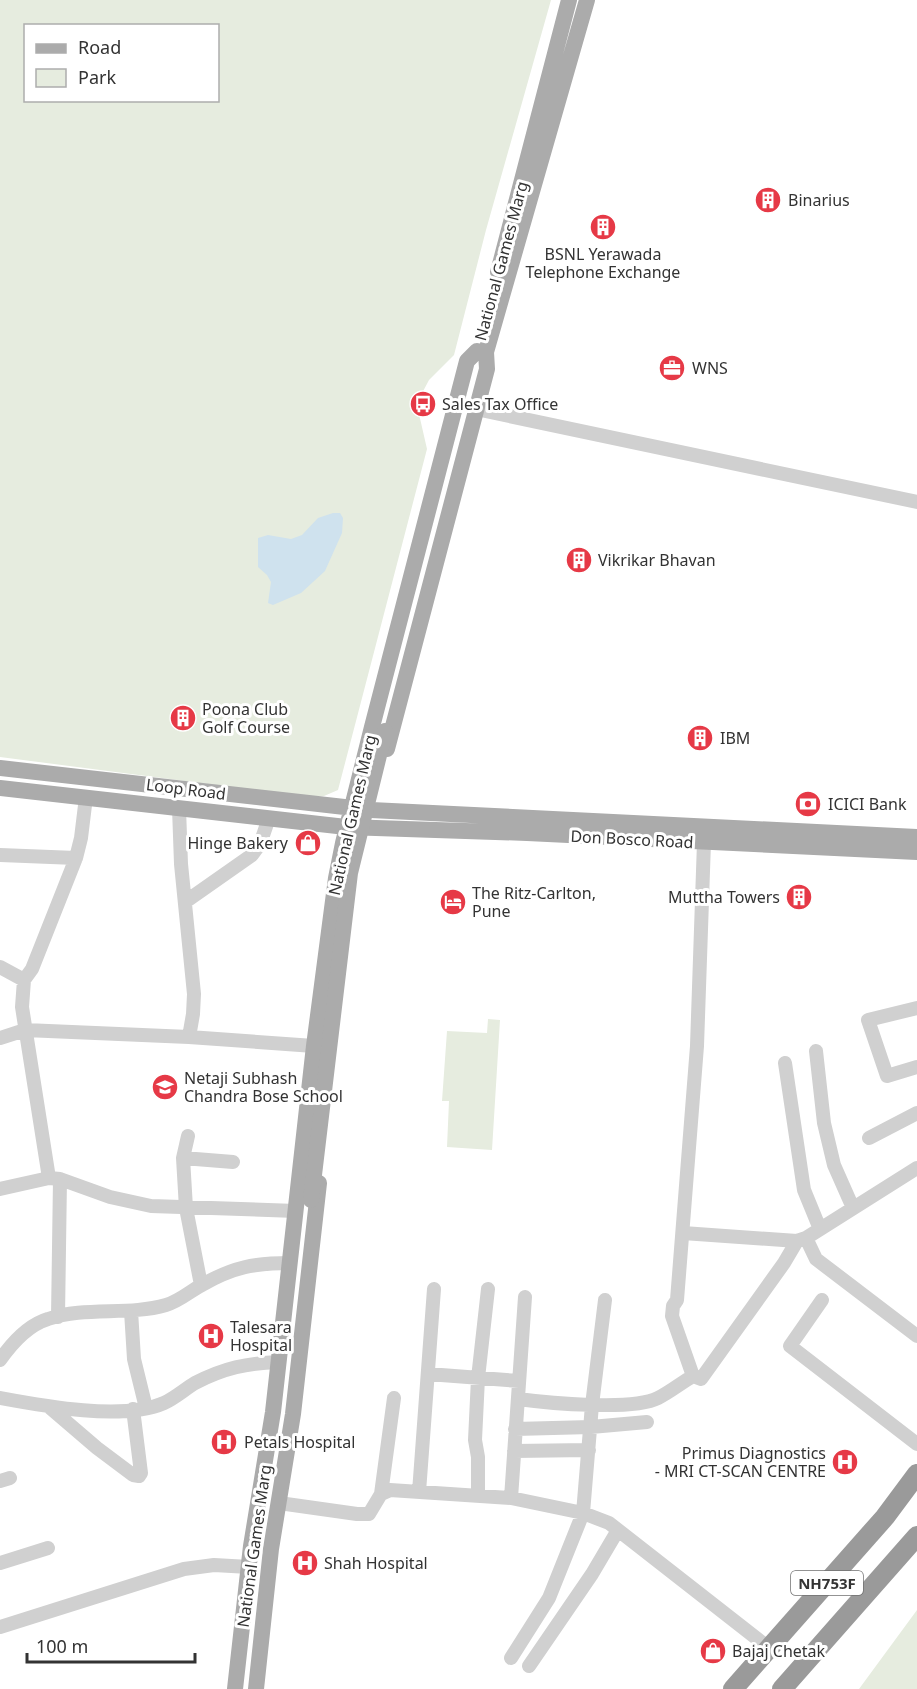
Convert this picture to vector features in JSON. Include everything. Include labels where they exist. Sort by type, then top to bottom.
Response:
[{"type":"highway","name":"NH753F","points":[[733,1689],[885,1517],[917,1474]]},
{"type":"highway","name":"NH753F","points":[[782,1689],[917,1536]]},
{"type":"main road","name":"National Games Marg","points":[[256,1689],[271,1549],[292,1424],[356,880],[369,818],[487,369],[482,352],[569,0]]},
{"type":"main road","name":"National Games Marg","points":[[235,1689],[249,1567],[268,1451],[279,1362],[314,1046],[336,878],[346,827],[467,361],[482,352],[587,0]]},
{"type":"main road","points":[[259,1500],[269,1483],[284,1385],[350,873],[382,730],[482,352]]},
{"type":"main road","name":"Loop Road","points":[[0,768],[351,808],[369,818]]},
{"type":"main road","name":"Loop Road","points":[[0,788],[346,827]]},
{"type":"main road","name":"Don Bosco Road","points":[[369,818],[704,842],[917,852]]},
{"type":"main road","name":"Don Bosco Road","points":[[346,827],[369,818],[917,837]]},
{"type":"main road","points":[[336,878],[356,880]]},
{"type":"main road","points":[[279,1503],[275,1484],[285,1420],[308,1198]]},
{"type":"street","points":[[476,409],[917,502]]},
{"type":"street","points":[[58,1317],[55,1178],[22,1007],[24,980],[32,969],[76,858],[86,797]]},
{"type":"street","points":[[179,808],[181,864],[194,994],[189,1036]]},
{"type":"street","points":[[185,902],[201,893],[252,855],[260,844],[269,818]]},
{"type":"street","points":[[693,1376],[672,1316],[673,1306],[678,1300],[697,1046],[704,842]]},
{"type":"street","points":[[0,855],[76,858]]},
{"type":"street","points":[[0,967],[24,980]]},
{"type":"street","points":[[917,1008],[868,1020],[887,1076],[917,1067]]},
{"type":"street","points":[[0,1038],[25,1030],[189,1036],[314,1046]]},
{"type":"street","points":[[816,1051],[824,1123],[834,1165],[853,1208]]},
{"type":"street","points":[[785,1063],[804,1190],[820,1229]]},
{"type":"street","points":[[869,1138],[917,1113]]},
{"type":"street","points":[[188,1136],[183,1158],[186,1208],[201,1285]]},
{"type":"street","points":[[183,1158],[232,1162]]},
{"type":"street","points":[[693,1376],[701,1379],[705,1375],[801,1240],[917,1168]]},
{"type":"street","points":[[0,1189],[55,1178],[130,1203],[186,1208],[296,1211]]},
{"type":"street","points":[[683,1233],[801,1240],[816,1259],[917,1336]]},
{"type":"street","points":[[0,1360],[26,1330],[47,1319],[72,1314],[131,1311],[167,1305],[235,1269],[259,1263],[290,1263]]},
{"type":"street","points":[[419,1492],[434,1289]]},
{"type":"street","points":[[478,1496],[478,1457],[475,1440],[478,1378],[488,1289]]},
{"type":"street","points":[[511,1498],[525,1296]]},
{"type":"street","points":[[511,1658],[549,1598],[582,1513],[605,1300]]},
{"type":"street","points":[[822,1300],[790,1346],[917,1444]]},
{"type":"street","points":[[47,1405],[97,1448],[133,1475],[139,1476],[141,1473],[139,1408],[131,1311]]},
{"type":"street","points":[[0,1398],[83,1411],[139,1408],[164,1403],[194,1384],[222,1371],[250,1363],[279,1362]]},
{"type":"street","points":[[429,1374],[519,1381]]},
{"type":"street","points":[[519,1399],[592,1405],[645,1402],[657,1399],[693,1376]]},
{"type":"street","points":[[279,1503],[369,1514],[381,1494],[394,1398]]},
{"type":"street","points":[[515,1429],[591,1427],[646,1422]]},
{"type":"street","points":[[514,1451],[589,1450]]},
{"type":"street","points":[[381,1494],[390,1490],[511,1498],[582,1513],[609,1523],[770,1648]]},
{"type":"street","points":[[529,1666],[592,1574],[618,1530]]},
{"type":"street","points":[[0,1563],[48,1548]]},
{"type":"street","points":[[0,1628],[184,1569],[214,1565],[249,1567]]},
{"type":"green space","name":"Poona Club Golf Course","points":[[0,0],[551,0],[486,230],[454,355],[429,380],[420,397],[419,414],[427,449],[338,790],[324,796],[309,797],[0,757]]},
{"type":"green space","points":[[488,1019],[500,1020],[492,1150],[447,1147],[449,1101],[442,1101],[447,1031],[487,1033]]},
{"type":"green space","points":[[917,1610],[917,1689],[859,1689]]},
{"type":"water","points":[[340,513],[343,518],[342,533],[325,571],[301,593],[273,605],[268,603],[271,582],[258,567],[258,538],[268,535],[291,539],[302,535],[318,518]]},
{"type":"place","name":"Binarius","points":[[768,200]]},
{"type":"place","name":"BSNL Yerawada Telephone Exchange","points":[[603,227]]},
{"type":"place","name":"WNS","points":[[672,368]]},
{"type":"place","name":"Sales Tax Office","points":[[423,404]]},
{"type":"place","name":"Vikrikar Bhavan","points":[[579,560]]},
{"type":"place","name":"Poona Club Golf Course","points":[[183,718]]},
{"type":"place","name":"IBM","points":[[700,738]]},
{"type":"place","name":"ICICI Bank","points":[[808,804]]},
{"type":"place","name":"Hinge Bakery","points":[[308,843]]},
{"type":"place","name":"Muttha Towers","points":[[799,897]]},
{"type":"place","name":"The Ritz-Carlton, Pune","points":[[453,902]]},
{"type":"place","name":"Netaji Subhash Chandra Bose School","points":[[165,1087]]},
{"type":"place","name":"Talesara Hospital","points":[[211,1336]]},
{"type":"place","name":"Petals Hospital","points":[[224,1442]]},
{"type":"place","name":"Primus Diagnostics - MRI CT-SCAN CENTRE","points":[[845,1462]]},
{"type":"place","name":"Shah Hospital","points":[[305,1563]]},
{"type":"place","name":"Bajaj Chetak","points":[[713,1651]]}]
